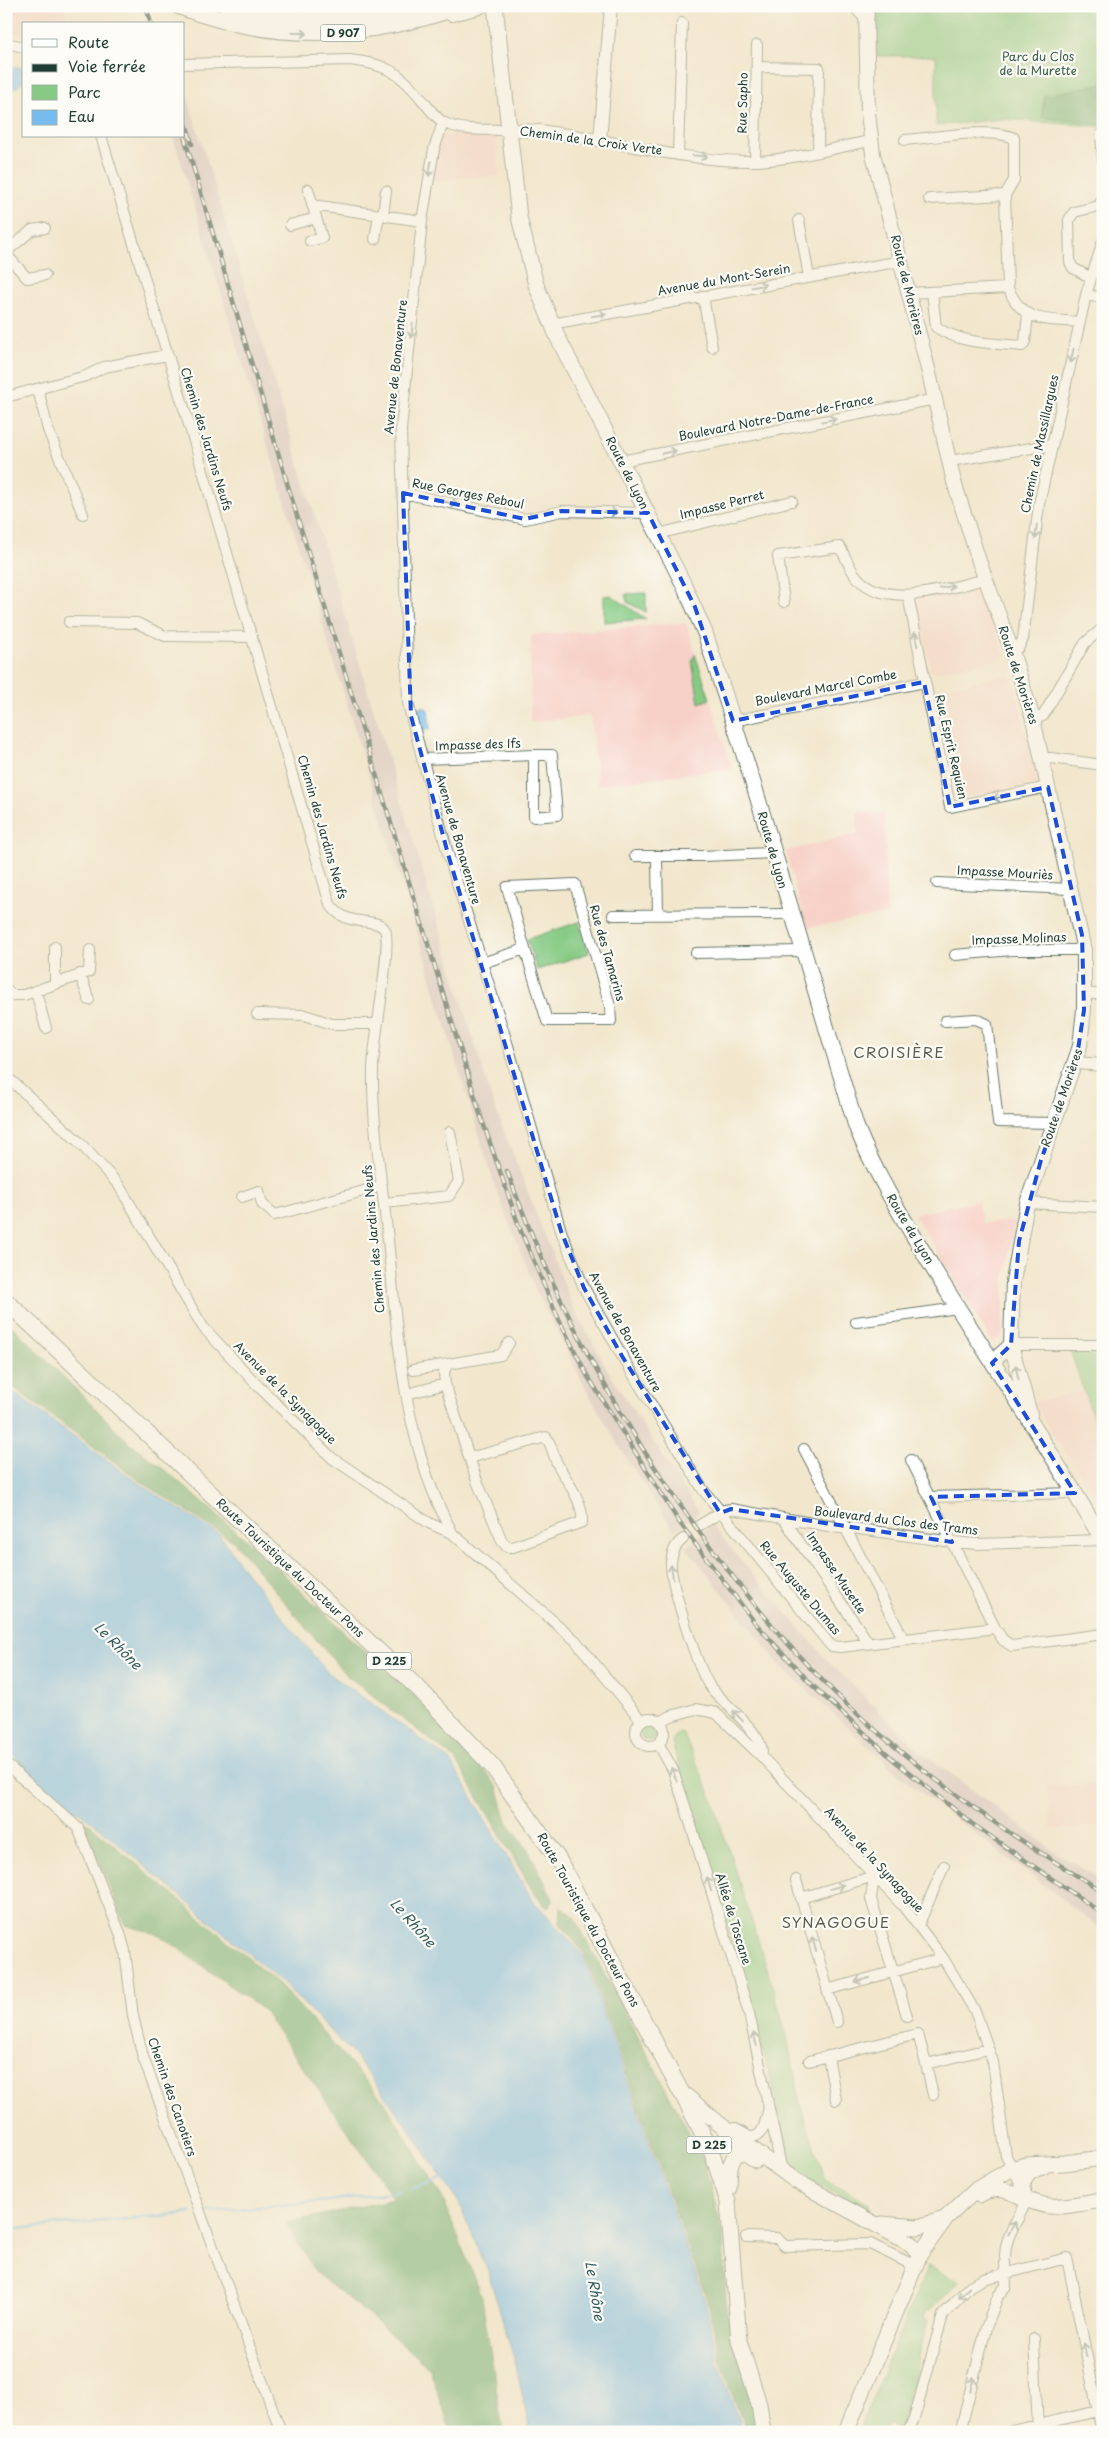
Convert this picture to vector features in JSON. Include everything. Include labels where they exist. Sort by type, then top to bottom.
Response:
[{"type":"highway","name":"D 907","points":[[179,6],[216,19],[252,20],[323,19],[362,16],[409,6]]},
{"type":"highway","name":"D 907","points":[[226,6],[252,20],[285,32],[338,33],[404,23],[462,9]]},
{"type":"highway","points":[[462,9],[479,6]]},
{"type":"highway","name":"Route Touristique du Docteur Pons","points":[[6,1301],[421,1691],[493,1767],[558,1859],[681,2092]]},
{"type":"main road","name":"Route de Lyon","points":[[495,6],[519,217],[525,247],[551,324],[648,513],[698,616],[733,721],[844,1094],[863,1144],[898,1211],[1075,1493],[1102,1540]]},
{"type":"main road","name":"Route de Morières","points":[[863,9],[870,142],[966,523],[1012,651],[1033,719],[1084,950],[1085,992],[1082,1029],[1076,1062],[1027,1203],[1013,1282],[1011,1345],[1022,1391],[1036,1432]]},
{"type":"main road","points":[[992,1362],[1011,1345]]},
{"type":"main road","points":[[681,2092],[782,2171],[910,2244],[917,2260]]},
{"type":"main road","name":"D 225","points":[[681,2092],[711,2150],[728,2202],[739,2341],[759,2404],[763,2432]]},
{"type":"main road","points":[[728,2202],[730,2166],[736,2152],[746,2153],[773,2171],[782,2171]]},
{"type":"main road","points":[[846,2432],[917,2260],[946,2218],[977,2189],[1011,2169],[1026,2165],[1055,2164],[1103,2158]]},
{"type":"main road","points":[[1024,2193],[1024,2178],[1030,2172],[1055,2164]]},
{"type":"main road","points":[[853,2432],[927,2257],[951,2223],[966,2207],[980,2195],[996,2188],[1024,2193],[1060,2206],[1103,2200]]},
{"type":"main road","points":[[871,2221],[909,2228],[926,2226],[946,2218]]},
{"type":"main road","points":[[737,2317],[760,2384],[770,2432]]},
{"type":"street","points":[[600,140],[611,6]]},
{"type":"street","points":[[678,155],[682,23]]},
{"type":"street","points":[[6,43],[22,47]]},
{"type":"street","name":"Rue Sapho","points":[[754,161],[757,46]]},
{"type":"street","points":[[185,64],[350,60],[368,62],[383,66],[397,74],[411,86],[443,123]]},
{"type":"street","points":[[757,68],[819,68],[818,152]]},
{"type":"street","name":"Chemin de la Croix Verte","points":[[443,123],[462,128],[540,131],[678,155],[754,161],[870,142]]},
{"type":"street","name":"Avenue de Bonaventure","points":[[443,123],[434,148],[422,221],[401,430],[408,703],[448,854],[518,1076],[561,1231],[584,1288],[622,1356],[720,1513]]},
{"type":"street","points":[[905,140],[990,133],[1007,135],[1014,138],[1014,180],[1005,195],[1008,288],[1013,301],[1034,318],[1080,322]]},
{"type":"street","points":[[1101,134],[1103,162]]},
{"type":"street","name":"Chemin des Jardins Neufs","points":[[102,138],[168,355],[330,904],[341,916],[349,920],[382,925],[385,931],[387,940],[376,1024],[372,1075],[395,1331],[425,1474],[453,1534]]},
{"type":"street","points":[[308,189],[322,238],[310,241]]},
{"type":"street","points":[[375,239],[386,191]]},
{"type":"street","points":[[929,199],[1005,195]]},
{"type":"street","points":[[1091,278],[1073,268],[1070,262],[1069,220],[1074,212],[1099,206],[1103,198]]},
{"type":"street","points":[[312,205],[422,221]]},
{"type":"street","points":[[290,224],[316,218]]},
{"type":"street","points":[[799,220],[809,277]]},
{"type":"street","points":[[45,228],[32,230],[6,253],[27,278],[45,275]]},
{"type":"street","name":"Chemin de Massillargues","points":[[1012,651],[1019,647],[1024,639],[1039,504],[1086,296],[1103,241]]},
{"type":"street","name":"Avenue du Mont-Serein","points":[[551,324],[901,261]]},
{"type":"street","points":[[909,293],[1008,288]]},
{"type":"street","points":[[932,292],[936,327],[948,336],[964,340],[1022,346],[1025,342],[1028,314]]},
{"type":"street","points":[[703,296],[712,347]]},
{"type":"street","points":[[1086,296],[1103,298]]},
{"type":"street","points":[[6,397],[86,376],[104,367],[168,355]]},
{"type":"street","points":[[38,389],[48,430],[84,514]]},
{"type":"street","name":"Boulevard Notre-Dame-de-France","points":[[621,461],[936,399]]},
{"type":"street","points":[[949,461],[1051,445]]},
{"type":"street","name":"Rue Georges Reboul","points":[[403,493],[525,519],[562,510],[648,513]]},
{"type":"street","name":"Impasse Perret","points":[[658,534],[792,500]]},
{"type":"street","points":[[784,602],[778,556],[840,547],[852,571],[861,582],[875,590],[890,595],[908,595],[985,579]]},
{"type":"street","name":"Rue Esprit Requien","points":[[908,595],[950,807],[1048,787]]},
{"type":"street","points":[[69,622],[137,623],[165,636],[252,637]]},
{"type":"street","points":[[1033,719],[1043,716],[1059,684],[1085,643],[1103,628]]},
{"type":"street","name":"Boulevard Marcel Combe","points":[[733,721],[924,682]]},
{"type":"street","name":"Impasse des Ifs","points":[[422,759],[552,754],[558,816],[534,817],[534,755]]},
{"type":"street","points":[[1042,760],[1050,758],[1103,765]]},
{"type":"street","points":[[635,856],[773,853]]},
{"type":"street","points":[[657,860],[658,914]]},
{"type":"street","name":"Impasse Mouriès","points":[[937,883],[1071,889]]},
{"type":"street","name":"Rue des Tamarins","points":[[575,884],[610,1006],[611,1021],[546,1021],[525,949],[507,887],[575,884]]},
{"type":"street","points":[[613,914],[791,914]]},
{"type":"street","points":[[55,947],[55,982]]},
{"type":"street","points":[[482,963],[525,949]]},
{"type":"street","points":[[6,989],[12,995],[24,995],[36,992],[55,982],[89,972],[90,950]]},
{"type":"street","name":"Impasse Molinas","points":[[955,955],[1012,950],[1084,950]]},
{"type":"street","points":[[696,953],[802,951]]},
{"type":"street","points":[[80,974],[89,1000]]},
{"type":"street","points":[[36,992],[46,1028]]},
{"type":"street","points":[[1085,992],[1103,994]]},
{"type":"street","points":[[258,1014],[305,1015],[332,1024],[376,1024]]},
{"type":"street","points":[[945,1021],[976,1019],[987,1024],[998,1122],[1055,1123]]},
{"type":"street","points":[[1076,1062],[1103,1065]]},
{"type":"street","name":"Avenue de la Synagogue","points":[[6,1076],[78,1141],[118,1184],[203,1327],[258,1386],[332,1458],[428,1523],[453,1534],[575,1640],[641,1720]]},
{"type":"street","points":[[384,1203],[449,1196],[459,1181],[450,1132]]},
{"type":"street","points":[[242,1197],[259,1192],[262,1204],[275,1216],[382,1186]]},
{"type":"street","points":[[1027,1203],[1103,1207]]},
{"type":"street","points":[[856,1322],[958,1308]]},
{"type":"street","points":[[413,1370],[502,1355],[509,1343]]},
{"type":"street","points":[[1011,1345],[1103,1345]]},
{"type":"street","points":[[447,1364],[444,1373],[445,1384],[469,1458],[502,1542],[507,1547],[513,1548],[580,1524],[583,1516],[576,1495],[556,1460],[546,1437],[469,1458]]},
{"type":"street","points":[[407,1394],[445,1384]]},
{"type":"street","points":[[804,1449],[903,1638]]},
{"type":"street","points":[[911,1460],[995,1628],[1003,1640],[1012,1646],[1103,1634]]},
{"type":"street","points":[[931,1497],[1075,1493]]},
{"type":"street","name":"Boulevard du Clos des Trams","points":[[720,1513],[731,1509],[846,1528],[977,1544],[1102,1540]]},
{"type":"street","points":[[700,1525],[720,1513]]},
{"type":"street","name":"Rue Auguste Dumas","points":[[720,1513],[831,1646],[995,1628]]},
{"type":"street","name":"Impasse Musette","points":[[783,1518],[868,1642]]},
{"type":"street","points":[[683,1539],[672,1555],[672,1573],[699,1666],[709,1686],[742,1718],[760,1743],[762,1749],[761,1756]]},
{"type":"street","name":"Avenue de la Synagogue","points":[[660,1722],[687,1711],[711,1710],[722,1718],[761,1756],[887,1888],[918,1926],[942,1958],[975,2010],[993,2062],[1002,2136],[1011,2169],[1024,2193]]},
{"type":"street","points":[[651,1717],[660,1722],[664,1735],[658,1743],[646,1746],[638,1740],[635,1729],[641,1720],[651,1717]]},
{"type":"street","name":"Allée de Toscane","points":[[658,1743],[673,1770],[749,2013],[782,2171]]},
{"type":"street","name":"Chemin des Canotiers","points":[[6,1764],[78,1828],[123,1942],[133,2016],[143,2057],[281,2432]]},
{"type":"street","points":[[918,1926],[944,1866]]},
{"type":"street","points":[[801,1898],[874,1876],[871,1899],[907,2016]]},
{"type":"street","points":[[796,1880],[837,2022]]},
{"type":"street","points":[[827,1990],[942,1958]]},
{"type":"street","points":[[809,2061],[918,2034],[933,2095]]},
{"type":"street","points":[[926,2064],[988,2049]]},
{"type":"street","points":[[828,2056],[836,2100]]},
{"type":"street","name":"Allée de Toscane","points":[[714,2118],[755,2138],[762,2132],[769,2107]]},
{"type":"street","points":[[960,2432],[986,2328],[998,2296],[1006,2286],[1006,2238],[1023,2209],[1024,2193]]},
{"type":"street","points":[[746,2236],[777,2238],[785,2246],[870,2244],[917,2260]]},
{"type":"street","points":[[908,2432],[914,2419],[943,2315],[976,2282],[1067,2258],[1102,2432]]},
{"type":"street","points":[[1034,2339],[1037,2428]]},
{"type":"street","points":[[1008,2432],[1037,2428],[1098,2411]]},
{"type":"highlighted area","points":[[403,493],[525,519],[562,511],[648,513],[695,607],[733,721],[924,682],[950,807],[1048,787],[1082,935],[1084,1010],[1076,1063],[1041,1160],[1019,1241],[1011,1345],[992,1363],[1075,1493],[931,1497],[952,1542],[731,1509],[720,1513],[622,1356],[584,1288],[561,1231],[448,854],[411,716]]},
{"type":"shaded area","points":[[6,6],[65,6],[67,22],[22,22],[22,35],[6,31]]},
{"type":"shaded area","points":[[185,88],[493,1103],[573,1307],[613,1379],[699,1512],[675,1532],[629,1463],[591,1398],[537,1293],[495,1187],[174,138],[185,138]]},
{"type":"shaded area","points":[[496,133],[500,175],[430,181],[441,135]]},
{"type":"shaded area","points":[[976,588],[981,591],[1004,654],[1002,659],[931,673],[916,600]]},
{"type":"shaded area","points":[[686,623],[732,768],[598,785],[590,716],[530,722],[531,635]]},
{"type":"shaded area","points":[[1008,675],[1013,678],[1038,784],[954,799],[934,690]]},
{"type":"shaded area","points":[[857,812],[884,813],[887,914],[806,928],[786,851],[857,834]]},
{"type":"shaded area","points":[[978,1201],[982,1223],[1015,1221],[1005,1274],[1002,1337],[992,1342],[914,1214]]},
{"type":"shaded area","points":[[1082,1391],[1103,1448],[1103,1513],[1093,1492],[1068,1458],[1032,1402]]},
{"type":"shaded area","points":[[712,1525],[832,1665],[919,1750],[1057,1853],[1103,1881],[1103,1930],[908,1783],[780,1665],[686,1547]]},
{"type":"shaded area","points":[[1103,1783],[1103,1826],[1051,1829],[1047,1786]]},
{"type":"shaded area","points":[[1100,2352],[1103,2355],[1103,2407],[1092,2354]]},
{"type":"green space","name":"Parc du Clos de la Murette","points":[[877,6],[1103,6],[1103,127],[1001,119],[936,126],[936,56],[877,56]]},
{"type":"green space","points":[[1103,83],[1103,125],[1042,117],[1044,96]]},
{"type":"green space","points":[[646,593],[646,612],[627,602],[626,594]]},
{"type":"green space","points":[[611,595],[646,619],[604,622],[604,596]]},
{"type":"green space","points":[[695,654],[710,699],[699,703],[692,661]]},
{"type":"green space","points":[[579,922],[589,953],[537,970],[527,939]]},
{"type":"green space","points":[[6,1320],[130,1443],[171,1475],[265,1556],[347,1635],[450,1728],[497,1786],[507,1821],[529,1851],[554,1901],[547,1908],[534,1893],[456,1760],[346,1675],[233,1541],[140,1481],[6,1382]]},
{"type":"green space","points":[[1070,1350],[1103,1351],[1103,1447]]},
{"type":"green space","points":[[645,1723],[653,1723],[658,1728],[656,1739],[645,1741],[640,1736],[640,1728]]},
{"type":"green space","points":[[679,1732],[683,1733],[712,1798],[767,1968],[787,2037],[801,2107],[825,2180],[869,2203],[869,2211],[797,2173],[789,2160],[772,2084],[746,1986],[676,1757],[672,1741]]},
{"type":"green space","points":[[81,1817],[280,1985],[384,2101],[443,2199],[482,2298],[503,2432],[451,2432],[430,2369],[377,2322],[316,2273],[286,2223],[394,2199],[263,2010],[160,1935],[125,1925]]},
{"type":"green space","points":[[560,1906],[573,1915],[703,2158],[723,2234],[726,2302],[733,2342],[757,2412],[756,2432],[746,2432],[720,2359],[709,2306],[584,1953],[560,1924]]},
{"type":"green space","points":[[928,2266],[960,2281],[931,2310],[926,2309],[923,2318],[928,2320],[902,2426],[899,2429],[889,2425],[885,2430],[887,2432],[858,2432]]},
{"type":"water","points":[[6,65],[21,68],[22,83],[6,95]]},
{"type":"water","points":[[424,707],[428,710],[430,729],[421,731],[417,714],[419,708]]},
{"type":"water","name":"Le Rhône","points":[[6,1387],[140,1484],[220,1535],[244,1570],[327,1672],[450,1760],[532,1899],[583,1955],[706,2304],[717,2358],[743,2432],[530,2432],[516,2365],[488,2272],[459,2203],[413,2134],[355,2056],[282,1982],[82,1813],[65,1808],[6,1748]]},
{"type":"waterway","points":[[410,2189],[444,2178]]},
{"type":"waterway","points":[[205,2212],[327,2201],[400,2191]]},
{"type":"waterway","points":[[6,2230],[192,2213]]},
{"type":"tunnel","points":[[683,1539],[700,1525]]},
{"type":"railway","points":[[146,6],[150,22]]},
{"type":"railway","points":[[185,120],[192,144]]},
{"type":"railway","points":[[185,138],[290,493],[481,1117],[520,1229],[559,1320],[587,1375],[679,1522],[756,1624],[813,1686],[895,1761],[971,1823],[1103,1914]]},
{"type":"railway","points":[[507,1171],[548,1273],[595,1368],[621,1414],[679,1504],[764,1615],[805,1663],[842,1700],[913,1761],[1013,1835],[1103,1891]]},
{"type":"district","name":"CROISIÈRE","points":[[899,1053]]},
{"type":"district","name":"SYNAGOGUE","points":[[836,1923]]}]
